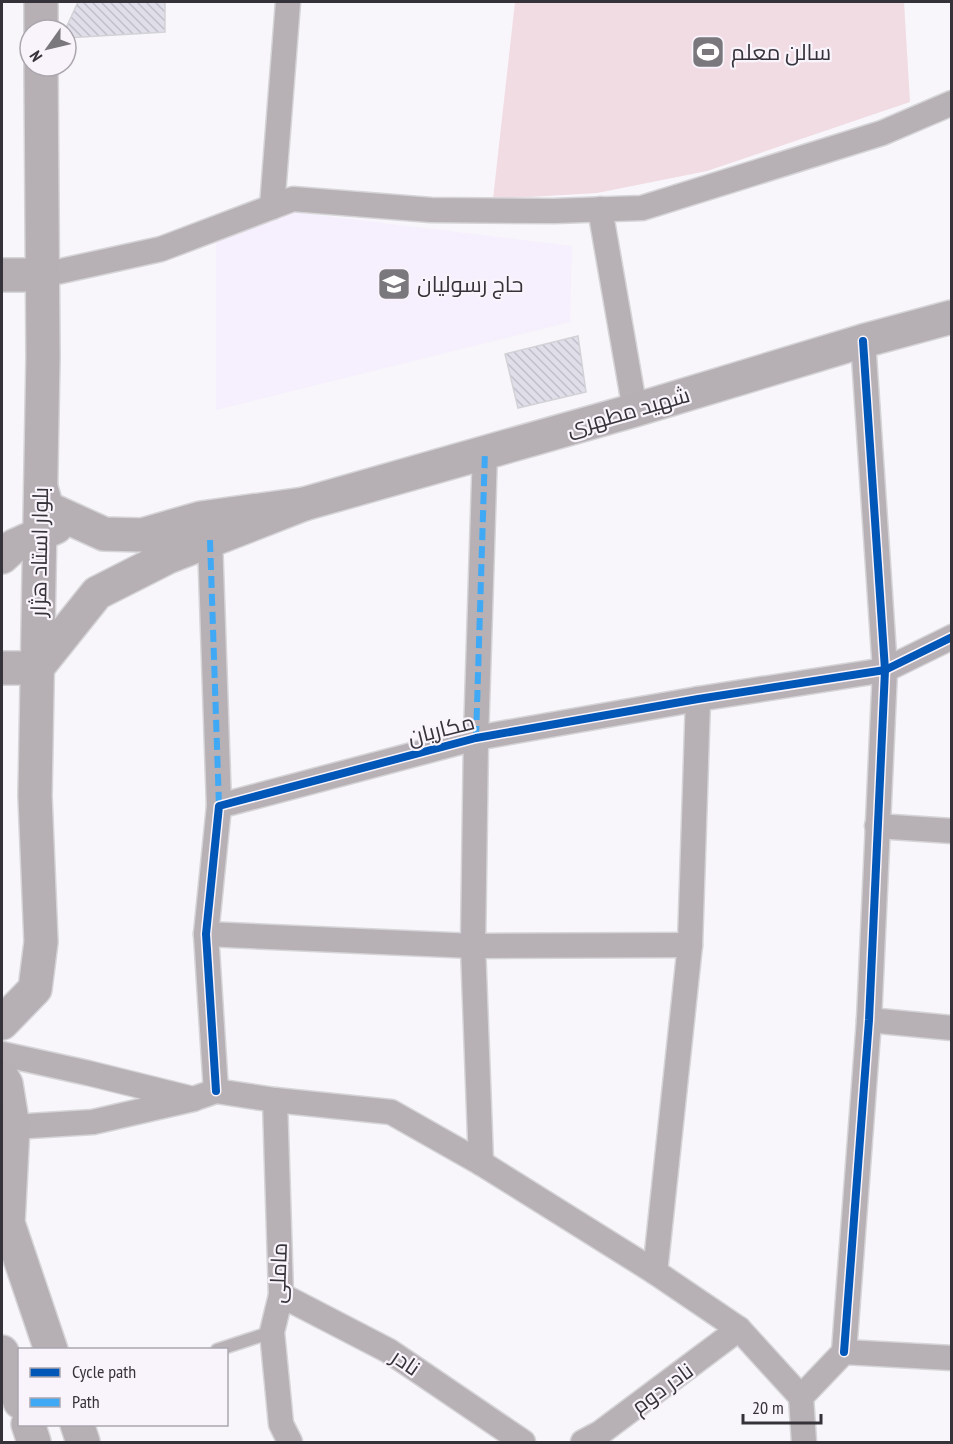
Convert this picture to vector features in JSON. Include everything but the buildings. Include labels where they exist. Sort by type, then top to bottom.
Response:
[{"type":"street","points":[[41,2],[41,18]]},
{"type":"street","points":[[272,207],[288,2]]},
{"type":"street","name":"بلوار استاد هژار","points":[[2,1023],[35,989],[41,942],[35,796],[44,275],[41,78]]},
{"type":"street","points":[[2,275],[44,275],[161,249],[294,199],[430,210],[642,208],[882,133],[951,103]]},
{"type":"street","points":[[600,209],[635,410]]},
{"type":"street","name":"شهید مطهری","points":[[304,504],[951,317]]},
{"type":"street","points":[[801,1397],[844,1352],[869,1020],[885,670],[863,341]]},
{"type":"street","points":[[481,1163],[472,946],[485,452]]},
{"type":"street","points":[[40,488],[47,508],[104,534]]},
{"type":"street","points":[[2,557],[14,546],[72,520],[104,534],[142,535],[201,518],[304,504]]},
{"type":"street","points":[[2,668],[37,668],[97,593],[168,557],[304,504]]},
{"type":"street","points":[[210,540],[219,806],[206,934],[216,1091]]},
{"type":"street","name":"مکاریان","points":[[219,806],[476,738],[698,699],[885,670],[951,637]]},
{"type":"street","points":[[655,1272],[690,945],[698,699]]},
{"type":"street","points":[[877,826],[951,831]]},
{"type":"street","points":[[206,934],[472,946],[690,945]]},
{"type":"street","points":[[869,1020],[951,1028]]},
{"type":"street","points":[[2,1054],[88,1072],[193,1099]]},
{"type":"street","points":[[2,1077],[6,1084],[13,1127],[8,1223],[50,1348]]},
{"type":"street","points":[[13,1127],[93,1122],[193,1099],[216,1091],[275,1100],[392,1112],[481,1163],[655,1272],[739,1329],[801,1397],[804,1443]]},
{"type":"street","name":"ماملی","points":[[275,1100],[281,1295],[272,1332],[281,1424],[290,1443]]},
{"type":"street","points":[[2,1162],[7,1153],[13,1127]]},
{"type":"street","name":"نادر","points":[[281,1295],[389,1351],[522,1443]]},
{"type":"street","name":"نادر دوم","points":[[583,1443],[739,1329]]},
{"type":"street","points":[[2,1352],[18,1396]]},
{"type":"street","points":[[844,1352],[951,1358]]},
{"type":"street","points":[[28,1426],[34,1443]]},
{"type":"street","points":[[77,1426],[83,1443]]},
{"type":"lane","points":[[224,1348],[272,1332]]},
{"type":"shaded area","name":"سالن معلم","points":[[515,2],[904,2],[910,102],[707,171],[597,193],[493,199]]},
{"type":"shaded area","name":"حاج رسولیان","points":[[293,212],[572,246],[570,322],[216,410],[216,234]]},
{"type":"marked path","points":[[476,738],[485,451]]},
{"type":"marked path","points":[[210,540],[219,806]]},
{"type":"cycle path","points":[[844,1352],[869,1020],[885,670],[863,341]]},
{"type":"cycle path","points":[[216,1091],[206,934],[219,806],[476,738],[698,699],[885,670],[952,637]]},
{"type":"place","name":"سالن معلم","points":[[708,52]]},
{"type":"place","name":"حاج رسولیان","points":[[394,284]]}]
